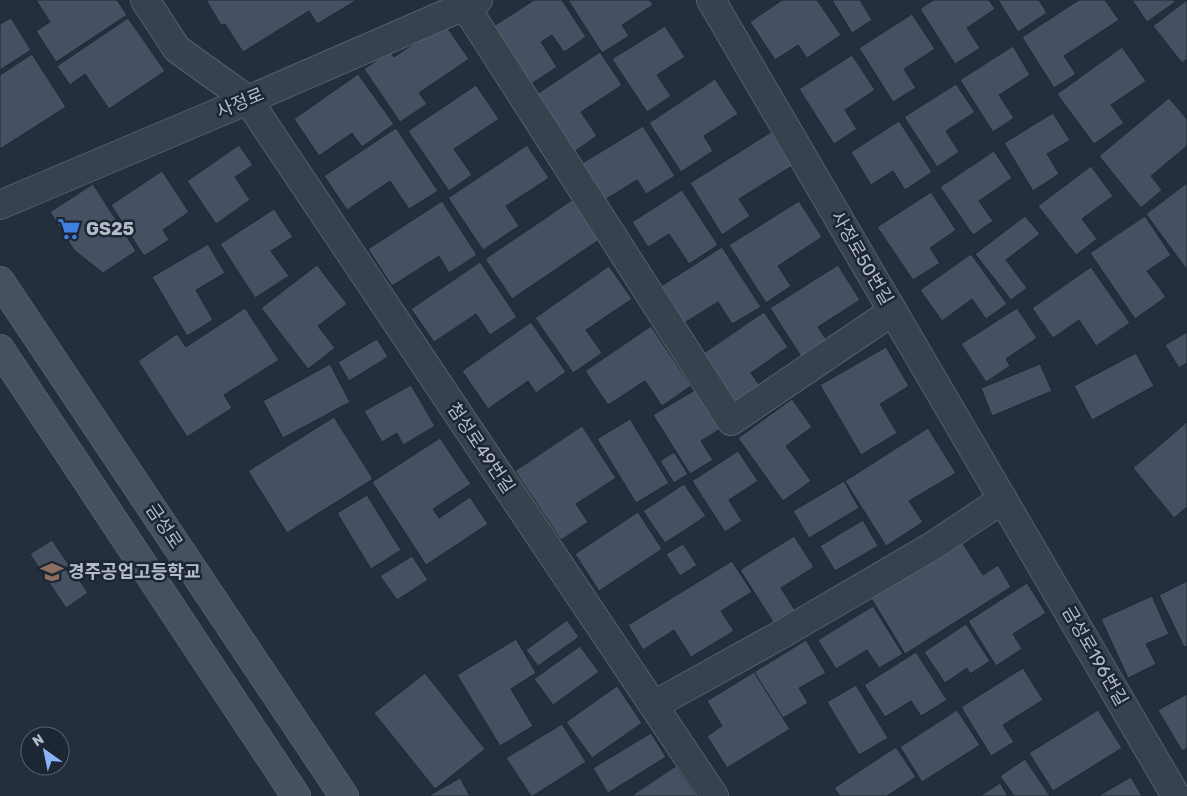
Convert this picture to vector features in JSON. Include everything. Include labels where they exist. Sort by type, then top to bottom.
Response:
[{"type":"street","points":[[146,0],[177,50],[248,100]]},
{"type":"street","name":"사정로50번길","points":[[711,0],[1008,508]]},
{"type":"street","points":[[472,3],[731,420],[893,311]]},
{"type":"street","name":"사정로","points":[[0,205],[472,3]]},
{"type":"street","name":"첨성로49번길","points":[[248,100],[714,796]]},
{"type":"street","name":"금성로","points":[[0,280],[344,796]]},
{"type":"street","points":[[0,349],[296,796]]},
{"type":"street","points":[[654,705],[782,634],[931,547],[1008,508]]},
{"type":"street","name":"금성로196번길","points":[[1008,508],[1176,796]]},
{"type":"building","points":[[36,0],[117,0],[127,15],[56,62],[36,31],[50,22]]},
{"type":"building","points":[[206,0],[357,0],[317,24],[309,11],[243,52],[225,24],[221,25]]},
{"type":"building","points":[[534,0],[562,0],[586,37],[564,52],[552,35],[541,42],[557,67],[531,84],[494,26]]},
{"type":"building","points":[[568,0],[650,0],[653,5],[622,25],[629,36],[602,53]]},
{"type":"building","points":[[782,0],[817,0],[841,35],[807,58],[798,45],[775,60],[750,22]]},
{"type":"building","points":[[832,0],[860,0],[872,20],[852,33]]},
{"type":"building","points":[[933,0],[989,0],[995,9],[967,28],[980,48],[955,64],[920,9]]},
{"type":"building","points":[[998,0],[1039,0],[1047,13],[1018,32]]},
{"type":"building","points":[[1079,0],[1105,0],[1119,20],[1064,56],[1076,74],[1054,88],[1022,37]]},
{"type":"building","points":[[1132,0],[1174,0],[1175,2],[1147,22]]},
{"type":"building","points":[[1187,0],[1187,59],[1182,63],[1153,26]]},
{"type":"building","points":[[912,14],[935,49],[904,69],[916,88],[893,102],[859,48]]},
{"type":"building","points":[[11,18],[31,50],[0,70],[0,24]]},
{"type":"building","points":[[128,18],[165,71],[109,109],[85,74],[70,85],[57,66]]},
{"type":"building","points":[[444,23],[469,59],[419,93],[427,104],[400,122],[364,69],[390,51],[394,57]]},
{"type":"building","points":[[665,26],[685,57],[657,75],[671,96],[647,112],[612,59]]},
{"type":"building","points":[[1013,46],[1030,75],[999,95],[1014,118],[993,132],[960,80]]},
{"type":"building","points":[[1122,47],[1146,81],[1111,105],[1124,123],[1094,144],[1057,94]]},
{"type":"building","points":[[600,52],[622,85],[581,112],[597,136],[572,153],[534,96]]},
{"type":"building","points":[[32,54],[66,107],[0,149],[0,75]]},
{"type":"building","points":[[852,55],[875,90],[845,110],[857,129],[834,144],[799,89]]},
{"type":"building","points":[[358,74],[394,124],[362,147],[352,133],[319,156],[294,119]]},
{"type":"building","points":[[715,79],[738,114],[704,136],[713,151],[681,172],[649,123]]},
{"type":"building","points":[[956,84],[975,112],[946,131],[959,152],[937,167],[904,117]]},
{"type":"building","points":[[476,85],[499,119],[454,149],[472,175],[449,191],[408,131]]},
{"type":"building","points":[[1169,98],[1187,119],[1187,146],[1151,176],[1162,190],[1141,208],[1099,156]]},
{"type":"building","points":[[1053,113],[1070,140],[1047,154],[1059,174],[1033,191],[1004,143]]},
{"type":"building","points":[[899,121],[932,172],[905,190],[893,171],[871,185],[851,152]]},
{"type":"building","points":[[643,126],[675,176],[646,194],[637,180],[603,201],[581,164]]},
{"type":"building","points":[[396,128],[438,191],[409,209],[390,181],[347,210],[324,176]]},
{"type":"building","points":[[771,132],[792,166],[739,199],[750,216],[722,235],[690,183]]},
{"type":"building","points":[[239,145],[253,165],[235,177],[250,200],[216,224],[187,181]]},
{"type":"building","points":[[527,145],[549,178],[506,206],[519,226],[483,250],[448,198]]},
{"type":"building","points":[[994,151],[1012,178],[979,201],[993,221],[973,235],[940,187]]},
{"type":"building","points":[[1091,166],[1113,196],[1082,219],[1097,239],[1076,255],[1038,206]]},
{"type":"building","points":[[162,171],[189,212],[163,230],[169,240],[144,256],[111,205]]},
{"type":"building","points":[[1187,183],[1187,270],[1146,214]]},
{"type":"building","points":[[93,184],[136,251],[103,273],[74,250],[50,212]]},
{"type":"building","points":[[682,190],[718,245],[689,264],[669,234],[648,247],[632,222]]},
{"type":"building","points":[[931,192],[956,230],[930,248],[940,263],[913,280],[877,227]]},
{"type":"building","points":[[572,200],[599,240],[512,299],[485,259]]},
{"type":"building","points":[[442,201],[477,255],[449,273],[439,256],[392,286],[368,249]]},
{"type":"building","points":[[799,201],[822,237],[778,266],[791,286],[766,303],[729,245]]},
{"type":"building","points":[[274,209],[293,237],[271,251],[289,276],[255,298],[220,244]]},
{"type":"building","points":[[1025,216],[1040,234],[1006,260],[1027,288],[1011,300],[975,254]]},
{"type":"building","points":[[1145,216],[1171,255],[1147,271],[1166,297],[1135,319],[1090,253]]},
{"type":"building","points":[[208,244],[225,273],[196,290],[213,320],[187,336],[152,277]]},
{"type":"building","points":[[722,247],[761,307],[732,324],[718,302],[681,325],[658,288]]},
{"type":"building","points":[[971,254],[1007,304],[986,319],[972,299],[942,321],[920,290]]},
{"type":"building","points":[[480,262],[517,317],[490,335],[476,314],[434,342],[411,309]]},
{"type":"building","points":[[317,265],[347,304],[318,326],[335,348],[308,369],[261,308]]},
{"type":"building","points":[[838,265],[860,300],[818,327],[828,342],[802,358],[770,308]]},
{"type":"building","points":[[609,266],[632,299],[586,330],[602,353],[573,373],[535,318]]},
{"type":"building","points":[[1091,267],[1130,323],[1096,346],[1079,320],[1053,338],[1032,308]]},
{"type":"building","points":[[245,308],[279,360],[224,395],[232,408],[187,437],[138,361],[177,334],[186,347]]},
{"type":"building","points":[[1017,308],[1037,338],[1006,359],[1010,366],[986,382],[961,344]]},
{"type":"building","points":[[764,312],[788,347],[751,373],[762,389],[737,406],[701,355]]},
{"type":"building","points":[[531,322],[566,372],[536,393],[528,381],[488,409],[462,371]]},
{"type":"building","points":[[651,326],[691,386],[662,406],[645,381],[608,405],[585,371]]},
{"type":"building","points":[[1187,332],[1187,363],[1179,368],[1165,345]]},
{"type":"building","points":[[377,339],[388,357],[349,381],[338,362]]},
{"type":"building","points":[[886,347],[909,386],[880,404],[897,433],[861,455],[820,385]]},
{"type":"building","points":[[1136,353],[1154,386],[1092,420],[1074,386]]},
{"type":"building","points":[[330,364],[350,402],[283,438],[263,401]]},
{"type":"building","points":[[1040,364],[1052,391],[992,416],[981,388]]},
{"type":"building","points":[[411,385],[435,426],[403,445],[397,433],[382,442],[364,411]]},
{"type":"building","points":[[700,387],[725,426],[701,441],[713,460],[690,474],[653,415]]},
{"type":"building","points":[[792,399],[812,427],[786,446],[811,481],[783,501],[738,438]]},
{"type":"building","points":[[334,417],[373,479],[287,533],[248,471]]},
{"type":"building","points":[[630,419],[669,483],[636,503],[597,439]]},
{"type":"building","points":[[1187,422],[1187,507],[1174,518],[1133,468]]},
{"type":"building","points":[[582,426],[616,478],[576,504],[588,522],[561,540],[515,471]]},
{"type":"building","points":[[928,428],[956,473],[909,501],[923,522],[886,546],[845,481]]},
{"type":"building","points":[[440,438],[471,484],[433,509],[439,518],[470,497],[488,524],[426,565],[372,482]]},
{"type":"building","points":[[738,451],[758,481],[729,500],[742,521],[725,532],[692,481]]},
{"type":"building","points":[[674,452],[688,474],[674,483],[660,461]]},
{"type":"building","points":[[844,481],[859,508],[809,538],[793,511]]},
{"type":"building","points":[[684,484],[706,516],[665,543],[643,511]]},
{"type":"building","points":[[367,495],[401,550],[371,569],[337,513]]},
{"type":"building","points":[[638,512],[662,549],[599,591],[575,554]]},
{"type":"building","points":[[863,520],[878,546],[835,571],[820,546]]},
{"type":"building","points":[[794,536],[814,567],[781,588],[796,612],[775,625],[740,570]]},
{"type":"building","points":[[52,540],[88,593],[66,608],[30,554]]},
{"type":"building","points":[[962,542],[983,575],[998,565],[1011,587],[905,654],[871,598]]},
{"type":"building","points":[[683,544],[697,565],[680,576],[666,554]]},
{"type":"building","points":[[412,556],[428,580],[397,600],[380,576]]},
{"type":"building","points":[[732,561],[752,592],[721,611],[734,631],[691,657],[674,630],[643,650],[628,625]]},
{"type":"building","points":[[1187,581],[1187,646],[1184,647],[1159,595]]},
{"type":"building","points":[[1027,583],[1046,613],[1013,634],[1022,649],[996,666],[968,621]]},
{"type":"building","points":[[1152,596],[1169,634],[1146,644],[1156,664],[1128,678],[1101,619]]},
{"type":"building","points":[[873,606],[903,654],[879,668],[867,650],[836,669],[818,640]]},
{"type":"building","points":[[567,620],[579,637],[538,666],[526,650]]},
{"type":"building","points":[[966,624],[990,661],[970,674],[967,668],[945,683],[924,652]]},
{"type":"building","points":[[516,639],[536,673],[511,689],[533,726],[500,746],[457,675]]},
{"type":"building","points":[[806,640],[826,673],[799,688],[808,703],[783,718],[754,672]]},
{"type":"building","points":[[580,646],[599,672],[553,705],[534,679]]},
{"type":"building","points":[[916,652],[947,700],[921,716],[911,701],[885,717],[864,685]]},
{"type":"building","points":[[1023,668],[1043,700],[1003,725],[1014,742],[991,756],[961,707]]},
{"type":"building","points":[[754,672],[790,729],[727,768],[707,736],[722,726],[707,701]]},
{"type":"building","points":[[425,673],[485,749],[435,789],[374,713]]},
{"type":"building","points":[[856,685],[888,738],[859,755],[827,702]]},
{"type":"building","points":[[617,686],[642,723],[592,758],[566,722]]},
{"type":"building","points":[[1187,694],[1187,748],[1182,751],[1158,710]]},
{"type":"building","points":[[957,710],[980,745],[922,782],[900,747]]},
{"type":"building","points":[[1098,710],[1122,748],[1053,791],[1029,753]]},
{"type":"building","points":[[562,724],[586,762],[531,796],[506,758]]},
{"type":"building","points":[[651,733],[666,757],[608,793],[593,768]]},
{"type":"building","points":[[896,747],[916,777],[887,796],[840,796],[834,788]]},
{"type":"building","points":[[1025,759],[1050,796],[1014,796],[1000,776]]},
{"type":"building","points":[[676,766],[696,796],[631,796]]},
{"type":"building","points":[[1131,777],[1142,796],[1098,796]]},
{"type":"building","points":[[460,778],[470,796],[430,796],[430,795]]},
{"type":"building","points":[[1000,783],[1008,796],[980,796]]},
{"type":"place","name":"GS25","points":[[69,229]]},
{"type":"place","name":"경주공업고등학교","points":[[52,572]]}]
